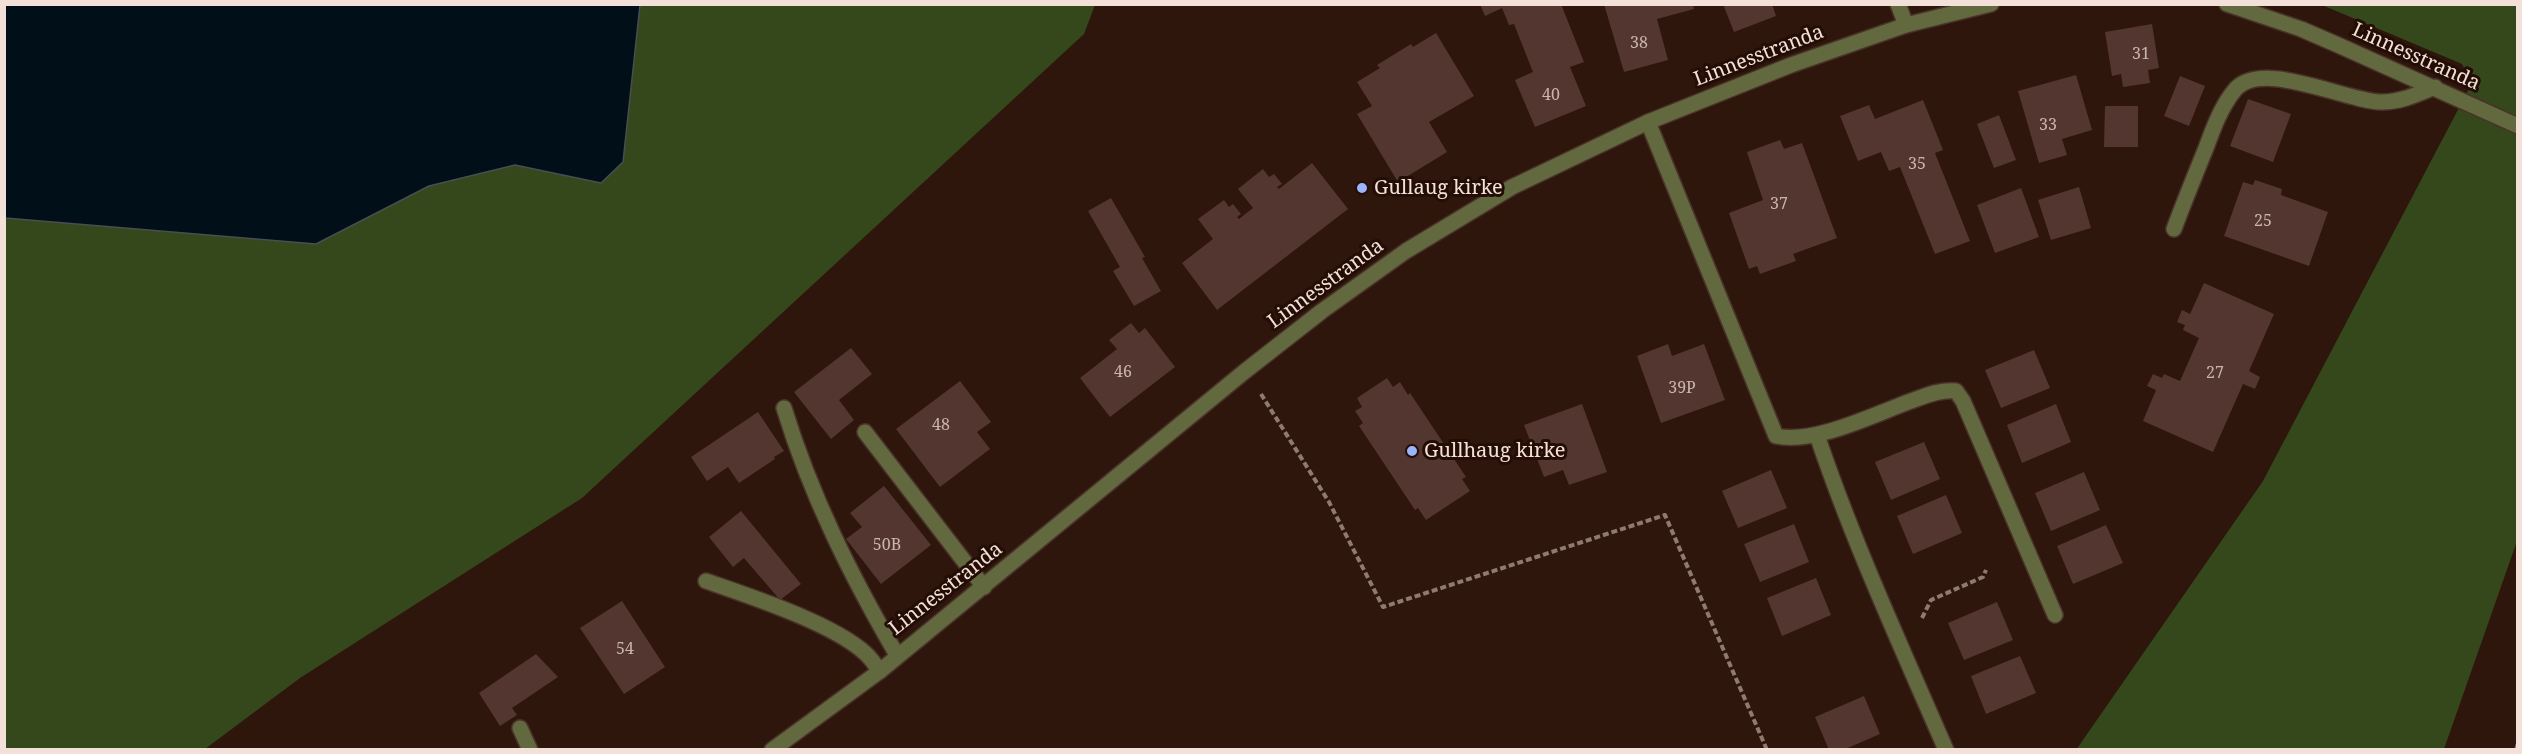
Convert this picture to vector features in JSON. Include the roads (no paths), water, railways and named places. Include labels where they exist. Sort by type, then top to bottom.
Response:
[{"type":"street","points":[[1898,4],[1906,25]]},
{"type":"street","name":"Linnesstranda","points":[[772,750],[880,671],[1244,372],[1406,251],[1512,187],[1648,123],[1791,65],[1906,25],[1991,4]]},
{"type":"street","name":"Linnesstranda","points":[[2227,4],[2301,29],[2517,126]]},
{"type":"street","points":[[2174,229],[2217,121],[2234,90],[2243,83],[2261,79],[2280,79],[2382,102],[2403,100],[2434,87]]},
{"type":"street","points":[[1648,123],[1776,436],[1796,438],[1817,435],[1922,397],[1947,390],[1956,391],[1963,401],[2055,615]]},
{"type":"street","points":[[784,408],[828,527],[855,583],[897,655]]},
{"type":"street","points":[[865,432],[984,587]]},
{"type":"street","points":[[1817,435],[1831,476],[1894,631],[1946,750]]},
{"type":"street","points":[[706,581],[752,597],[828,630],[865,653],[880,671]]},
{"type":"street","points":[[520,728],[530,750]]},
{"type":"place","name":"Gullaug kirke","points":[[1362,188]]},
{"type":"place","name":"Gullhaug kirke","points":[[1412,451]]}]
